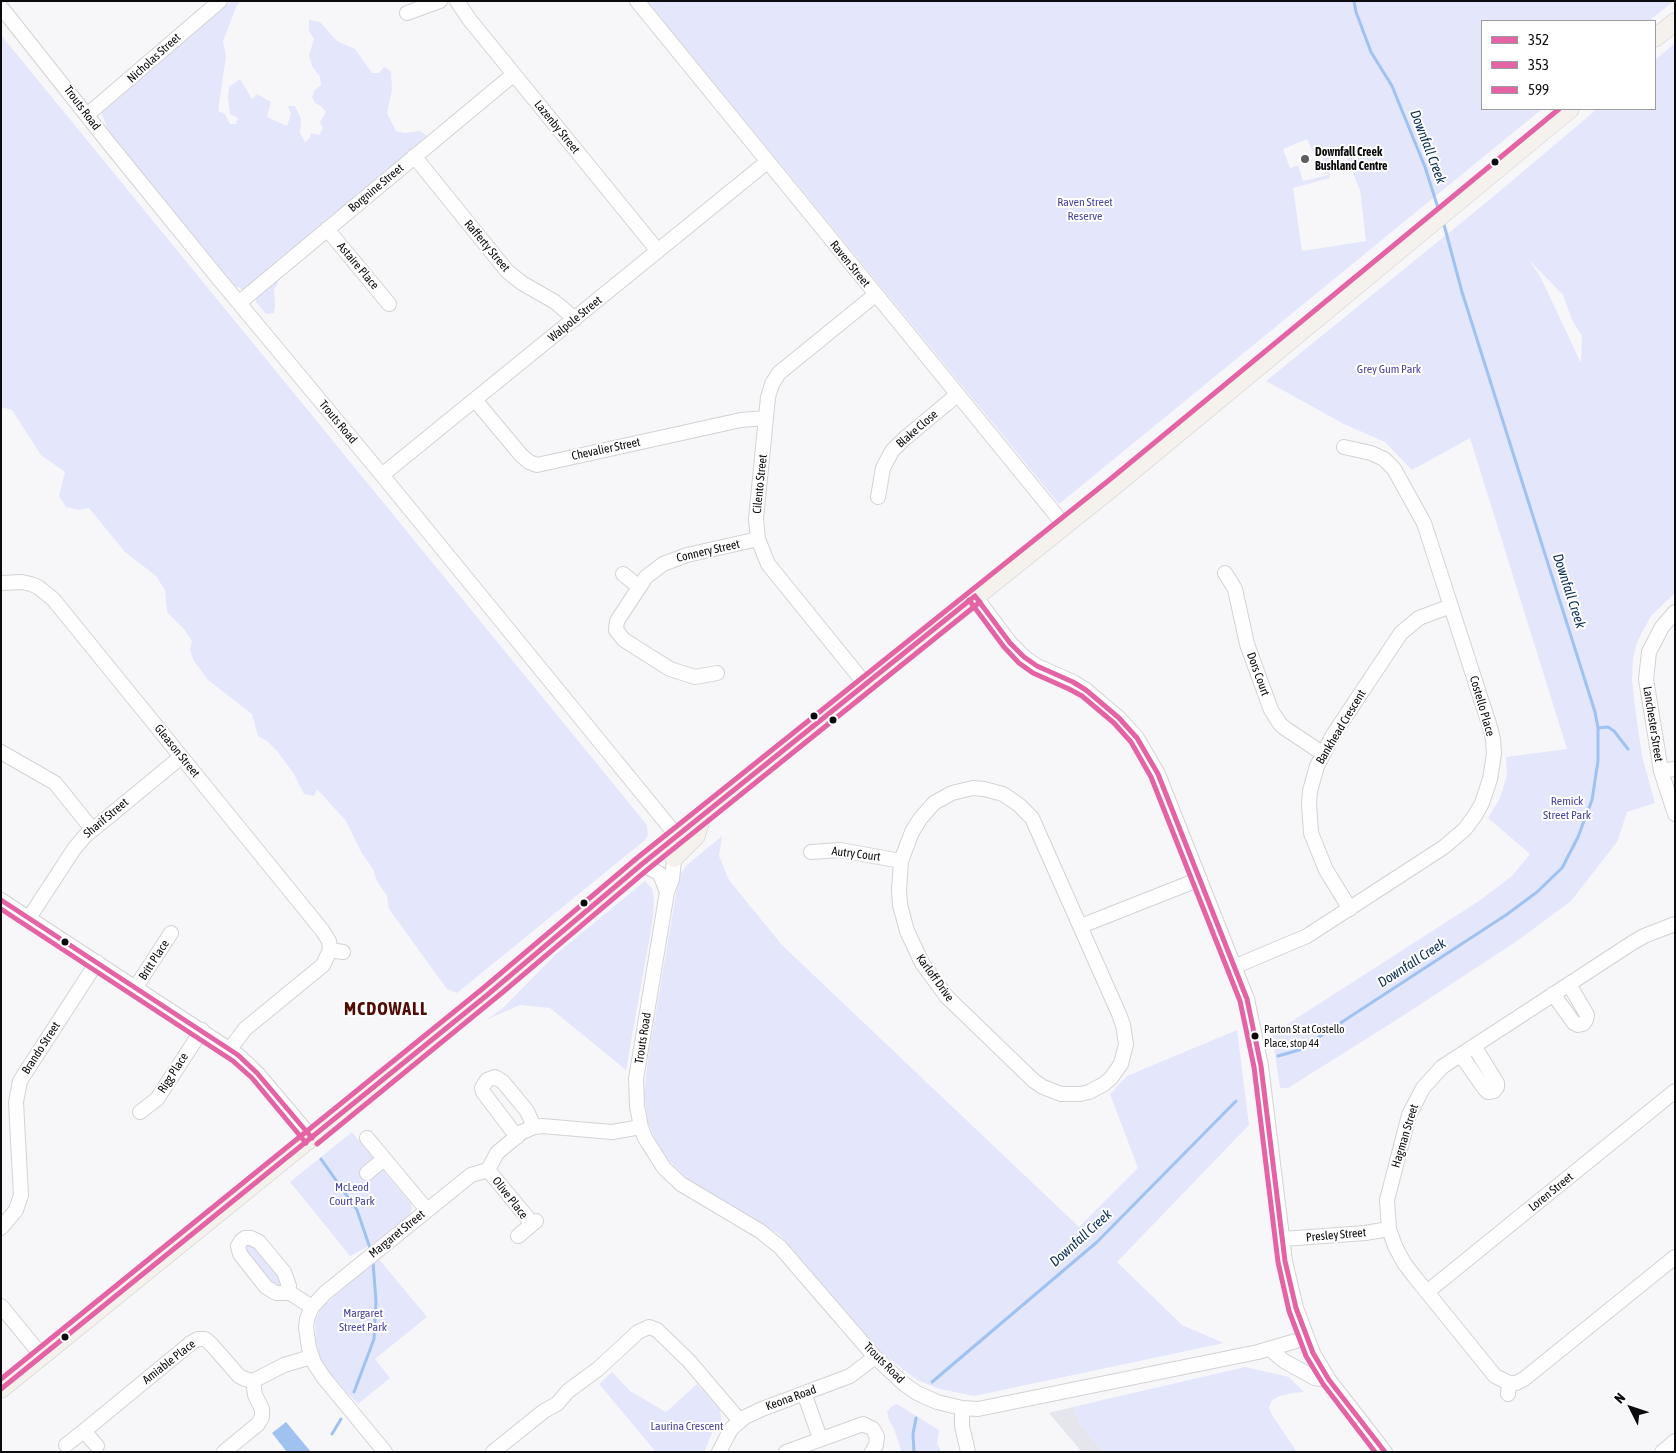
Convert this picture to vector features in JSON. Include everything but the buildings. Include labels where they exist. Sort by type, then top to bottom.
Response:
[{"type":"main road","points":[[1656,37],[1675,22]]},
{"type":"main road","points":[[1,1390],[492,991],[642,864],[673,845],[696,836],[702,816],[1113,487],[1569,110]]},
{"type":"street","name":"Nicholas Street","points":[[87,115],[220,1]]},
{"type":"street","points":[[407,13],[440,1]]},
{"type":"street","name":"Lazenby Street","points":[[457,1],[469,19],[658,251]]},
{"type":"street","name":"Raven Street","points":[[637,1],[1064,526]]},
{"type":"street","name":"Trouts Road","points":[[1,7],[382,475],[673,845],[672,878],[667,892],[636,1079],[637,1106],[641,1127],[650,1149],[672,1176],[691,1190],[760,1231],[780,1247],[875,1356],[897,1378],[917,1393],[936,1402],[962,1408],[987,1408],[1270,1349],[1306,1338]]},
{"type":"street","name":"Borgnine Street","points":[[240,302],[514,74]]},
{"type":"street","name":"Rafferty Street","points":[[414,156],[507,271],[522,283],[555,302],[575,319]]},
{"type":"street","name":"Walpole Street","points":[[382,475],[767,162]]},
{"type":"street","name":"Astaire Place","points":[[327,229],[389,304]]},
{"type":"street","name":"Cilento Street","points":[[866,685],[763,555],[758,539],[756,519],[769,391],[775,379],[875,295]]},
{"type":"street","name":"Blake Close","points":[[878,497],[884,468],[892,451],[957,395]]},
{"type":"street","name":"Chevalier Street","points":[[475,400],[521,455],[529,462],[537,465],[741,420],[766,418]]},
{"type":"street","name":"Costello Place","points":[[1236,966],[1293,943],[1350,909],[1456,837],[1476,814],[1487,792],[1493,767],[1493,739],[1424,522],[1394,469],[1379,456],[1344,447]]},
{"type":"street","name":"Connery Street","points":[[717,673],[695,677],[659,663],[620,637],[616,630],[617,621],[652,571],[669,561],[687,555],[758,539]]},
{"type":"street","name":"Dors Court","points":[[1225,573],[1235,589],[1251,657],[1271,710],[1280,724],[1322,754]]},
{"type":"street","points":[[623,574],[639,587]]},
{"type":"street","name":"Gleason Street","points":[[1,582],[30,584],[38,587],[53,599],[327,936],[337,951],[323,965],[245,1029],[230,1049]]},
{"type":"street","points":[[975,596],[1010,642],[1024,657],[1037,666],[1068,679],[1108,707],[1128,727],[1145,750],[1158,774],[1248,999],[1256,1038],[1291,1292],[1306,1338],[1328,1380],[1385,1452]]},
{"type":"street","name":"Bankhead Crescent","points":[[1350,909],[1326,870],[1311,833],[1309,819],[1310,791],[1317,766],[1322,754],[1401,632],[1418,618],[1451,606]]},
{"type":"street","name":"Lanchester Street","points":[[1675,612],[1662,627],[1655,639],[1647,661],[1646,679],[1647,694],[1668,770],[1675,814]]},
{"type":"street","points":[[1,752],[55,783],[92,829]]},
{"type":"street","name":"Sharif Street","points":[[29,918],[74,849],[92,829],[182,757]]},
{"type":"street","name":"Karloff Drive","points":[[973,788],[1003,794],[1019,805],[1032,818],[1081,926],[1119,1014],[1126,1044],[1121,1064],[1111,1078],[1089,1092],[1070,1095],[1051,1091],[1034,1081],[958,1008],[930,975],[915,950],[903,918],[899,890],[901,861],[909,839],[920,819],[938,800],[952,793],[973,788]]},
{"type":"street","name":"Autry Court","points":[[811,852],[840,850],[901,861]]},
{"type":"street","points":[[642,864],[660,874],[667,892]]},
{"type":"street","points":[[1081,926],[1200,879]]},
{"type":"street","points":[[1,900],[230,1049],[257,1073],[312,1138]]},
{"type":"street","name":"Hagman Street","points":[[1675,924],[1638,940],[1442,1067],[1429,1080],[1414,1104],[1389,1189],[1387,1209],[1389,1229],[1401,1259],[1495,1376],[1508,1389],[1524,1379],[1675,1257]]},
{"type":"street","name":"Britt Place","points":[[136,987],[171,933]]},
{"type":"street","name":"Brando Street","points":[[1,1228],[16,1210],[21,1195],[16,1102],[20,1081],[97,962]]},
{"type":"street","points":[[1553,994],[1574,1023],[1578,1025],[1583,1024],[1587,1015],[1569,984]]},
{"type":"street","name":"Rigg Place","points":[[140,1112],[157,1099],[202,1030]]},
{"type":"street","points":[[1461,1055],[1486,1090],[1494,1091],[1497,1083],[1474,1046]]},
{"type":"street","points":[[517,1137],[483,1092],[482,1088],[487,1080],[495,1077],[503,1082],[527,1111],[534,1127]]},
{"type":"street","name":"Loren Street","points":[[1427,1292],[1675,1091]]},
{"type":"street","points":[[488,1170],[497,1153],[517,1137],[534,1127],[551,1126],[612,1132],[641,1127]]},
{"type":"street","points":[[367,1138],[427,1210]]},
{"type":"street","points":[[367,1173],[384,1159]]},
{"type":"street","name":"Margaret Street","points":[[312,1306],[325,1293],[471,1175],[488,1170]]},
{"type":"street","name":"Olive Place","points":[[488,1170],[533,1223],[518,1236]]},
{"type":"street","name":"Presley Street","points":[[1283,1239],[1366,1233],[1389,1229]]},
{"type":"street","points":[[287,1291],[312,1306],[306,1326],[311,1356],[324,1378],[385,1452]]},
{"type":"street","points":[[1,1306],[42,1356]]},
{"type":"street","points":[[493,1452],[544,1411],[557,1404],[568,1391],[592,1374],[638,1332],[649,1327],[657,1330],[693,1365],[740,1421]]},
{"type":"street","name":"Amiable Place","points":[[66,1445],[198,1339],[205,1339],[211,1344],[239,1376],[245,1380],[253,1381]]},
{"type":"street","points":[[1270,1349],[1284,1361],[1315,1378],[1328,1380]]},
{"type":"street","points":[[224,1452],[258,1424],[262,1417],[262,1409],[254,1394],[253,1381],[284,1365],[311,1356]]},
{"type":"street","name":"Keona Road","points":[[720,1452],[728,1434],[740,1421],[762,1409],[850,1376],[875,1356]]},
{"type":"street","points":[[804,1393],[820,1438]]},
{"type":"street","points":[[962,1408],[962,1426],[968,1452]]},
{"type":"street","points":[[786,1452],[820,1438],[863,1424],[873,1430],[877,1437],[876,1446],[872,1452]]},
{"type":"street","points":[[84,1431],[97,1446]]},
{"type":"street","points":[[1662,1452],[1675,1442]]},
{"type":"shaded area","points":[[1073,1407],[1079,1422],[1103,1452],[1082,1452],[1049,1413]]},
{"type":"green space","points":[[231,1],[242,1],[237,5],[223,41],[226,56],[218,111],[225,114],[230,124],[236,124],[238,118],[230,114],[229,87],[240,79],[252,99],[257,94],[271,102],[267,117],[287,126],[291,114],[288,106],[295,106],[301,119],[300,133],[305,142],[310,138],[311,133],[319,135],[323,128],[320,122],[326,112],[315,103],[312,97],[315,90],[321,85],[320,77],[312,66],[309,55],[314,39],[309,31],[309,20],[320,22],[337,41],[355,49],[372,73],[379,73],[384,67],[391,71],[392,90],[387,113],[396,131],[405,133],[420,131],[427,136],[276,267],[281,277],[274,290],[274,313],[266,314],[256,302],[256,295],[230,284],[109,132],[100,110],[121,96],[177,43],[202,26]]},
{"type":"green space","name":"Raven Street Reserve","points":[[647,1],[1674,1],[1650,20],[1481,20],[1481,110],[1541,110],[1059,504]],"holes":[[[1307,139],[1315,156],[1322,154],[1328,175],[1303,181],[1298,165],[1290,168],[1283,149]],[[1345,154],[1360,190],[1366,241],[1302,251],[1293,188],[1330,178],[1327,161]]]},
{"type":"green space","points":[[1,35],[647,825],[648,835],[645,840],[457,993],[447,989],[389,909],[387,896],[377,881],[373,869],[361,852],[346,821],[317,789],[314,796],[304,794],[294,774],[277,751],[267,741],[258,736],[252,714],[208,680],[194,661],[190,650],[192,641],[184,629],[167,612],[165,590],[156,576],[125,552],[89,508],[78,510],[66,507],[59,496],[65,472],[41,455],[12,410],[1,407]]},
{"type":"green space","points":[[1675,43],[1675,593],[1651,616],[1637,642],[1633,658],[1632,680],[1642,756],[1655,803],[1627,812],[1617,842],[1571,901],[1517,941],[1398,1019],[1288,1088],[1280,1088],[1272,1034],[1479,901],[1512,876],[1530,854],[1488,818],[1500,798],[1507,775],[1506,757],[1567,749],[1470,438],[1412,470],[1385,442],[1344,424],[1266,381],[1488,201],[1596,110],[1656,110],[1656,59]],"holes":[[[1529,260],[1563,295],[1572,320],[1582,336],[1581,363],[1541,278]]]},
{"type":"green space","points":[[722,836],[719,856],[729,880],[782,945],[1079,1227],[1138,1168],[1110,1094],[1127,1076],[1237,1030],[1249,1125],[1117,1262],[1182,1325],[1224,1343],[974,1396],[940,1389],[917,1380],[881,1352],[779,1234],[700,1189],[682,1174],[659,1150],[648,1122],[644,1094],[648,1059],[679,876],[687,865]]},
{"type":"green space","points":[[645,881],[652,889],[654,898],[653,918],[626,1070],[550,1008],[520,1005],[486,1020],[503,1008],[556,954]]},
{"type":"green space","name":"McLeod Court Park","points":[[352,1132],[411,1204],[412,1208],[410,1214],[378,1241],[350,1256],[290,1182]]},
{"type":"green space","points":[[246,1243],[258,1245],[286,1285],[276,1290],[242,1247]]},
{"type":"green space","name":"Margaret Street Park","points":[[378,1258],[427,1317],[375,1359],[390,1378],[358,1404],[328,1373],[320,1358],[316,1342],[315,1322],[321,1308]]},
{"type":"green space","points":[[1245,1367],[1289,1377],[1304,1392],[1280,1396],[1272,1400],[1269,1408],[1297,1452],[1103,1452],[1079,1422],[1073,1407]]},
{"type":"green space","name":"Laurina Crescent","points":[[612,1372],[630,1391],[666,1412],[697,1384],[720,1410],[721,1417],[721,1422],[713,1431],[704,1452],[656,1452],[599,1384]]},
{"type":"green space","points":[[897,1404],[939,1430],[937,1444],[942,1452],[900,1452],[901,1450],[887,1412],[892,1406]]},
{"type":"water","points":[[286,1422],[311,1452],[287,1452],[272,1433]]},
{"type":"waterway","name":"Downfall Creek","points":[[1354,1],[1356,12],[1371,52],[1392,86],[1425,167],[1439,211]]},
{"type":"waterway","name":"Downfall Creek","points":[[1278,1056],[1299,1050],[1506,915],[1537,892],[1562,868],[1578,837],[1592,800],[1598,761],[1598,728],[1595,712],[1462,292],[1443,221]]},
{"type":"waterway","points":[[1598,728],[1608,727],[1614,731],[1628,749]]},
{"type":"waterway","name":"Downfall Creek","points":[[932,1382],[1097,1242],[1236,1101]]},
{"type":"waterway","points":[[321,1159],[357,1210],[370,1248]]},
{"type":"waterway","points":[[354,1392],[374,1339],[376,1301],[373,1262]]},
{"type":"waterway","name":"Downfall Creek","points":[[914,1452],[913,1434],[916,1418]]},
{"type":"waterway","points":[[332,1434],[341,1419]]},
{"type":"transit line","name":"599","points":[[1,1379],[481,990],[637,858],[1108,481],[1558,110]]},
{"type":"transit line","name":"352","points":[[975,596],[1010,643],[1024,657],[1037,666],[1086,690],[1119,718],[1137,738],[1158,774],[1247,999],[1261,1066],[1285,1261],[1296,1308],[1313,1353],[1329,1380],[1385,1452]]},
{"type":"transit line","name":"352","points":[[1,1389],[486,996],[642,864],[975,596]]},
{"type":"transit line","name":"353","points":[[969,600],[1004,647],[1019,663],[1033,673],[1082,696],[1114,723],[1131,742],[1151,777],[1240,1001],[1254,1067],[1278,1262],[1289,1311],[1306,1356],[1323,1384],[1375,1452]]},
{"type":"transit line","name":"353","points":[[317,1144],[503,992],[647,870],[980,602]]},
{"type":"transit line","name":"352","points":[[1,900],[238,1055],[257,1073],[312,1138]]},
{"type":"transit line","name":"353","points":[[1,909],[233,1061],[252,1078],[306,1143]]},
{"type":"place","name":"Downfall Creek Bushland Centre","points":[[1305,159]]},
{"type":"place","name":"Parton St at Costello Place, stop 44","points":[[1255,1036]]},
{"type":"district","name":"MCDOWALL","points":[[386,1009]]},
{"type":"park label","name":"Grey Gum Park","points":[[1389,369]]},
{"type":"park label","name":"Remick Street Park","points":[[1567,808]]}]
